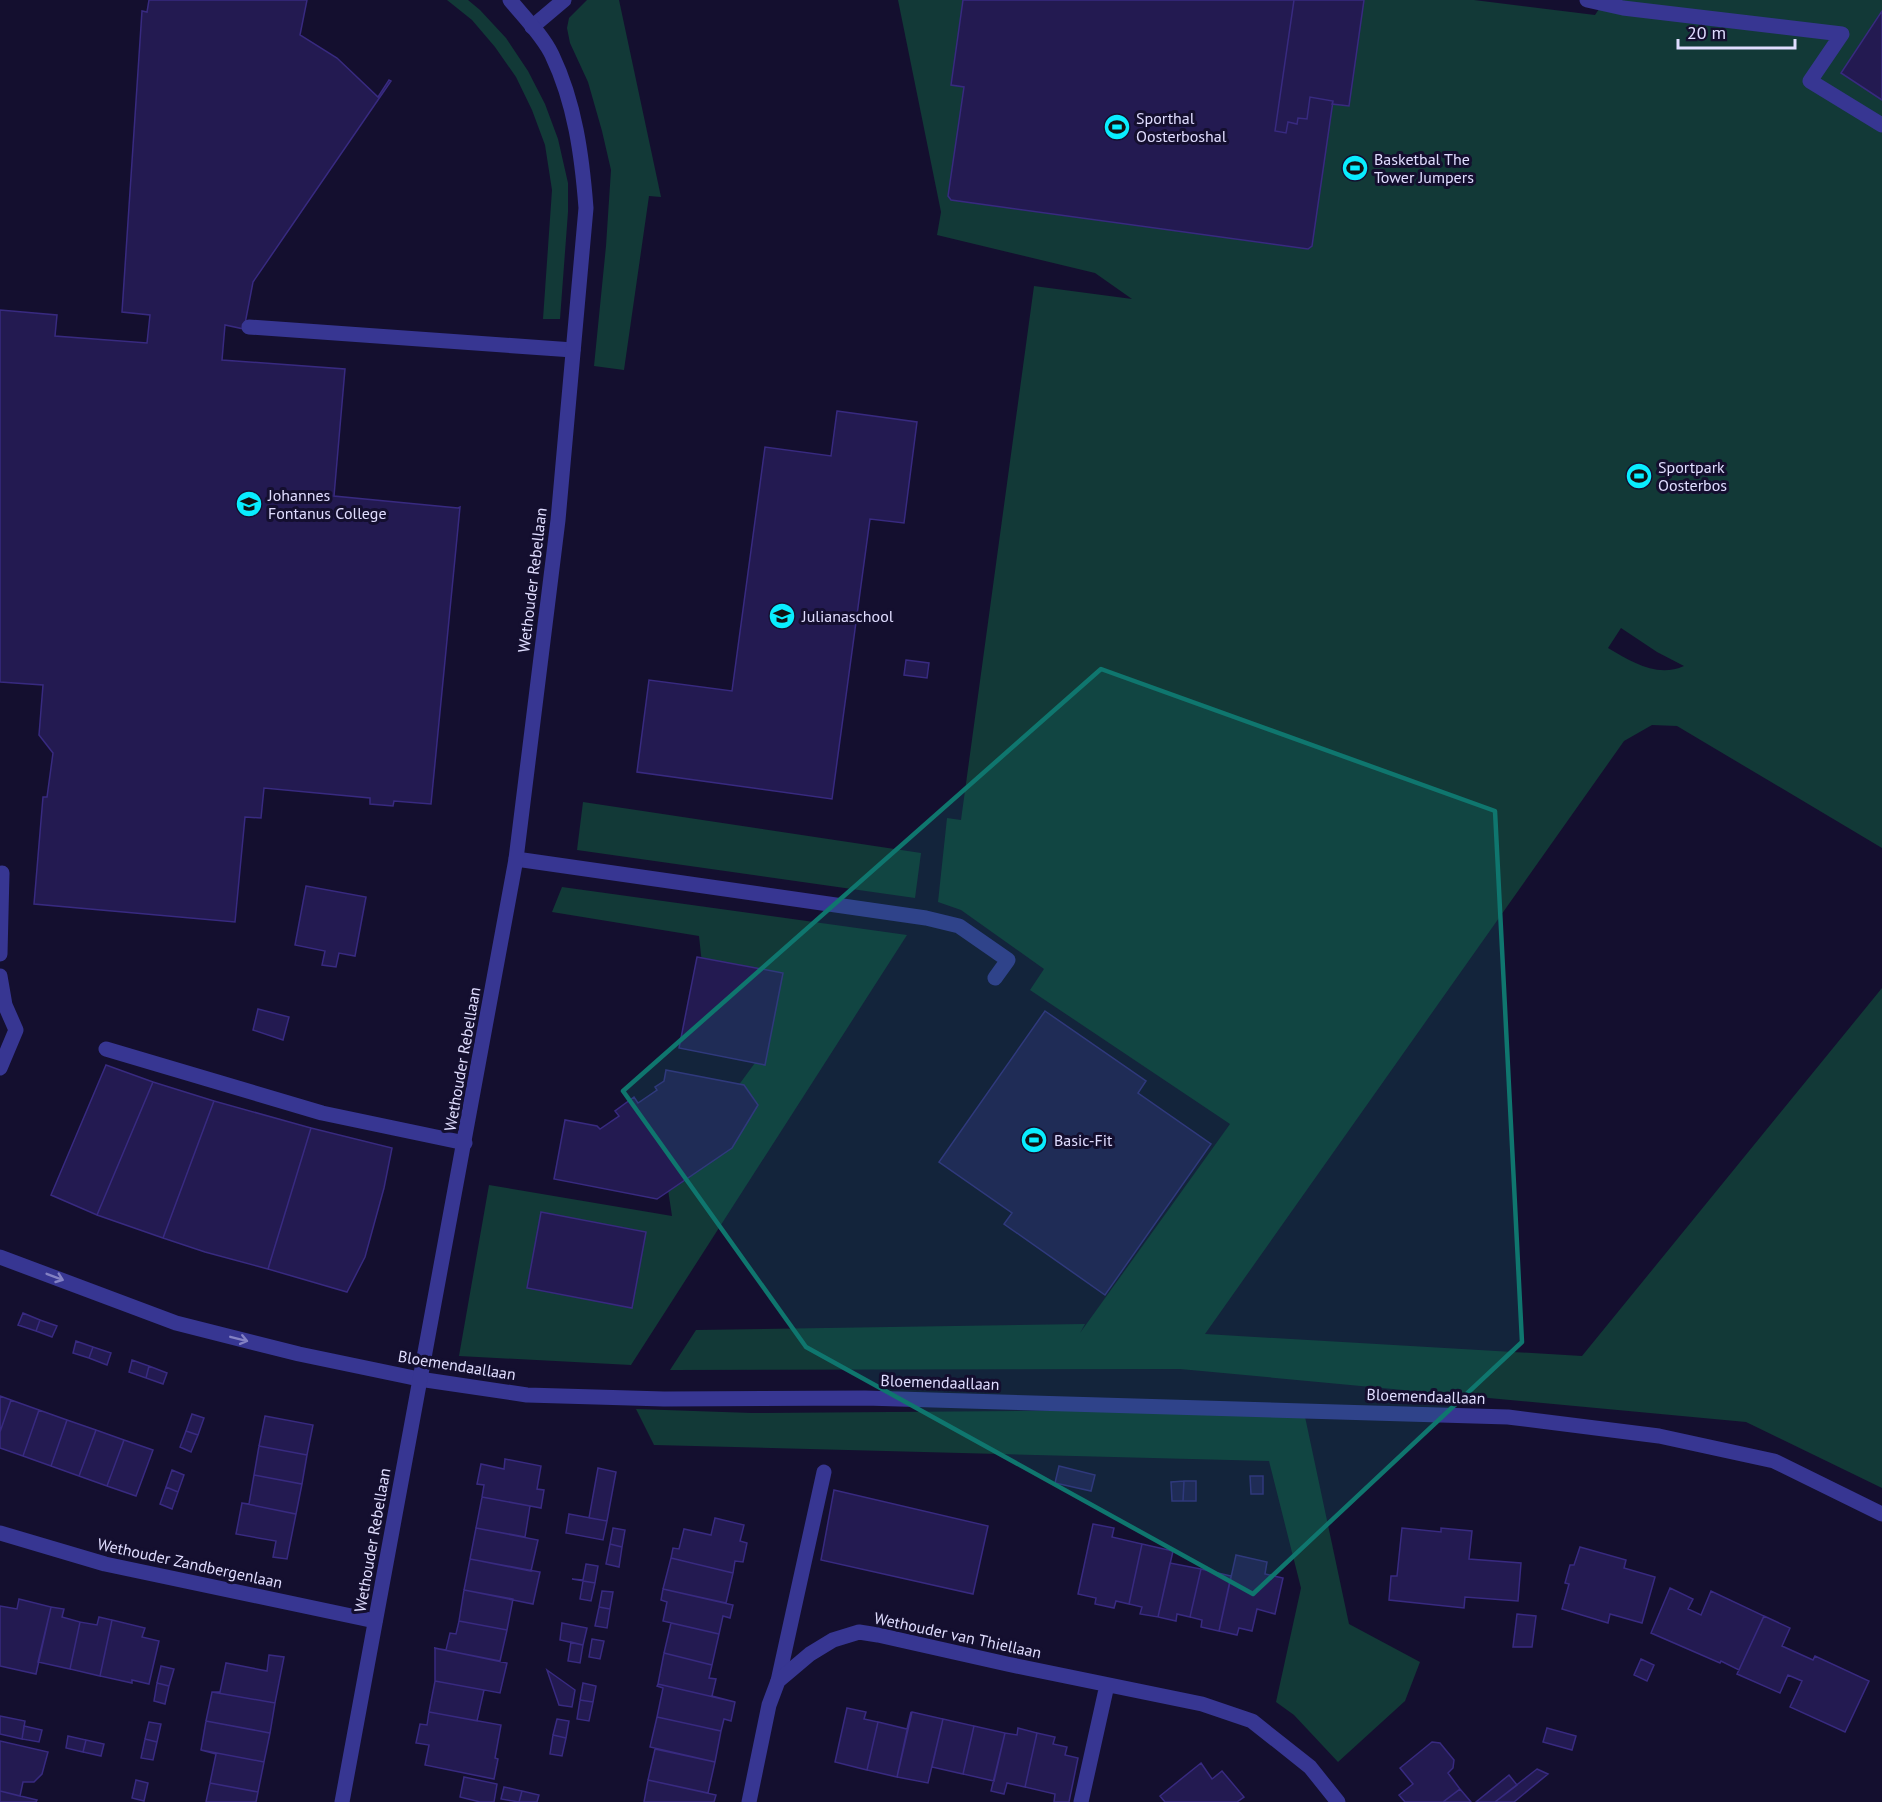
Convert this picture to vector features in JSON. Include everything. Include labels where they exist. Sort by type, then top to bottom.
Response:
[{"type":"street","name":"Wethouder Rebellaan","points":[[342,1802],[516,859],[558,519],[586,208],[583,159],[569,101],[552,54],[510,0]]},
{"type":"street","points":[[532,27],[564,0]]},
{"type":"street","points":[[1587,0],[1623,8],[1842,34],[1810,81],[1882,126]]},
{"type":"street","points":[[249,327],[573,350]]},
{"type":"street","points":[[516,859],[914,916],[948,923],[959,926],[1008,960],[995,978]]},
{"type":"street","points":[[0,954],[2,873]]},
{"type":"street","points":[[0,976],[5,1005],[16,1030],[0,1068]]},
{"type":"street","name":"Wethouder Rebellaan","points":[[106,1048],[322,1113],[465,1143]]},
{"type":"street","name":"Bloemendaallaan","points":[[0,1257],[176,1323],[299,1354],[420,1379],[526,1395],[664,1399],[865,1398],[1508,1417],[1659,1436],[1774,1461],[1882,1514]]},
{"type":"street","points":[[749,1802],[769,1705],[778,1681],[824,1473]]},
{"type":"street","name":"Wethouder Zandbergenlaan","points":[[0,1533],[105,1564],[375,1621]]},
{"type":"street","name":"Wethouder van Thiellaan","points":[[778,1681],[810,1654],[834,1640],[859,1632],[1202,1704],[1252,1721],[1310,1767],[1338,1802]]},
{"type":"street","points":[[1081,1802],[1107,1685]]},
{"type":"highlighted area","points":[[1101,669],[1495,811],[1522,1342],[1253,1594],[806,1347],[623,1091]]},
{"type":"green space","points":[[447,0],[468,0],[506,38],[528,71],[545,104],[558,139],[568,183],[560,319],[543,319],[552,190],[545,145],[516,77],[472,20]]},
{"type":"green space","points":[[587,0],[619,0],[661,197],[649,196],[624,370],[594,366],[611,170],[588,82],[570,43],[567,28],[569,18]]},
{"type":"green space","points":[[898,0],[1474,0],[1595,15],[1605,0],[1882,0],[1882,848],[1677,726],[1652,725],[1624,741],[1205,1334],[1582,1356],[1882,988],[1882,1488],[1746,1422],[1180,1369],[670,1370],[696,1330],[1085,1324],[1080,1333],[1230,1124],[1030,990],[1044,969],[961,910],[938,902],[947,818],[961,820],[1034,286],[1132,299],[1095,273],[937,235],[941,212]],"holes":[[[1621,628],[1657,652],[1684,666],[1664,670],[1645,667],[1608,648]]]},
{"type":"green space","points":[[583,802],[921,853],[915,898],[577,850]]},
{"type":"green space","points":[[562,887],[907,935],[631,1365],[459,1356],[489,1185],[672,1216],[667,1183],[760,1056],[702,964],[699,936],[552,912]]},
{"type":"green space","points":[[636,1409],[752,1413],[1256,1409],[1304,1412],[1349,1624],[1420,1662],[1405,1701],[1338,1762],[1294,1715],[1276,1702],[1301,1588],[1269,1461],[654,1445]]},
{"type":"building","points":[[149,0],[307,0],[300,35],[337,58],[378,97],[389,80],[391,81],[253,282],[244,329],[225,325],[222,360],[345,369],[334,496],[460,507],[431,804],[394,801],[393,806],[370,804],[370,798],[264,788],[261,818],[245,817],[235,922],[34,904],[43,797],[47,797],[53,753],[39,735],[43,685],[0,682],[0,310],[57,315],[55,336],[147,343],[150,315],[122,312],[142,11],[147,12]]},
{"type":"building","name":"Sporthal Oosterboshal","points":[[963,0],[1294,0],[1275,131],[1286,133],[1288,122],[1297,124],[1298,118],[1307,119],[1310,97],[1333,101],[1312,246],[1308,249],[951,200],[948,196],[964,87],[951,85]]},
{"type":"building","points":[[1294,0],[1364,0],[1349,106],[1332,104],[1333,101],[1310,97],[1307,119],[1298,118],[1297,124],[1288,122],[1286,133],[1275,131]]},
{"type":"building","points":[[1882,11],[1882,100],[1841,73]]},
{"type":"building","points":[[837,411],[917,422],[904,523],[870,519],[832,799],[637,772],[649,680],[732,691],[765,447],[831,456]]},
{"type":"building","points":[[906,660],[929,663],[927,678],[904,675]]},
{"type":"building","points":[[306,886],[366,897],[355,956],[339,953],[336,967],[322,965],[325,951],[295,945]]},
{"type":"building","points":[[697,957],[783,973],[765,1065],[679,1048]]},
{"type":"building","points":[[258,1009],[289,1017],[283,1040],[253,1030]]},
{"type":"building","points":[[1045,1011],[1146,1081],[1138,1093],[1211,1144],[1105,1295],[1004,1224],[1012,1213],[939,1162]]},
{"type":"building","points":[[106,1065],[153,1082],[97,1215],[51,1195]]},
{"type":"building","points":[[666,1070],[744,1085],[758,1105],[732,1148],[657,1199],[554,1179],[565,1120],[597,1126],[600,1129],[619,1116],[615,1111],[634,1097],[638,1103],[657,1090],[655,1087],[664,1081]]},
{"type":"building","points":[[153,1082],[214,1101],[163,1238],[97,1215]]},
{"type":"building","points":[[214,1101],[311,1128],[268,1269],[163,1238]]},
{"type":"building","points":[[311,1128],[392,1148],[384,1188],[365,1257],[347,1292],[268,1269]]},
{"type":"building","points":[[541,1212],[646,1232],[632,1308],[527,1288]]},
{"type":"building","points":[[23,1313],[40,1320],[36,1331],[18,1325]]},
{"type":"building","points":[[40,1320],[57,1326],[52,1337],[36,1331]]},
{"type":"building","points":[[76,1341],[93,1347],[89,1358],[73,1353]]},
{"type":"building","points":[[93,1347],[111,1353],[107,1365],[89,1358]]},
{"type":"building","points":[[132,1360],[149,1366],[146,1378],[129,1372]]},
{"type":"building","points":[[149,1366],[167,1373],[163,1384],[146,1378]]},
{"type":"building","points":[[0,1396],[11,1400],[0,1432]]},
{"type":"building","points":[[11,1400],[39,1410],[23,1456],[0,1448],[0,1432]]},
{"type":"building","points":[[39,1410],[67,1420],[51,1466],[23,1456]]},
{"type":"building","points":[[192,1414],[204,1418],[198,1435],[186,1431]]},
{"type":"building","points":[[265,1416],[313,1425],[307,1455],[259,1446]]},
{"type":"building","points":[[67,1420],[96,1430],[79,1476],[51,1466]]},
{"type":"building","points":[[96,1430],[124,1440],[107,1486],[79,1476]]},
{"type":"building","points":[[186,1431],[198,1435],[191,1452],[180,1447]]},
{"type":"building","points":[[124,1440],[153,1450],[136,1496],[107,1486]]},
{"type":"building","points":[[259,1446],[307,1455],[302,1484],[254,1475]]},
{"type":"building","points":[[505,1459],[541,1466],[537,1489],[544,1490],[541,1508],[482,1497],[484,1485],[477,1484],[481,1464],[504,1469]]},
{"type":"building","points":[[1059,1466],[1095,1475],[1091,1491],[1055,1483]]},
{"type":"building","points":[[598,1468],[616,1472],[607,1521],[589,1518]]},
{"type":"building","points":[[172,1470],[184,1475],[178,1492],[166,1487]]},
{"type":"building","points":[[254,1475],[302,1484],[296,1514],[242,1503],[249,1504]]},
{"type":"building","points":[[1250,1476],[1263,1476],[1263,1494],[1251,1494]]},
{"type":"building","points":[[1184,1481],[1183,1501],[1172,1501],[1171,1482]]},
{"type":"building","points":[[1184,1481],[1196,1481],[1196,1501],[1183,1501]]},
{"type":"building","points":[[166,1487],[178,1492],[172,1509],[160,1504]]},
{"type":"building","points":[[834,1490],[988,1526],[973,1594],[821,1560]]},
{"type":"building","points":[[482,1497],[530,1506],[525,1537],[476,1528]]},
{"type":"building","points":[[242,1503],[296,1514],[287,1559],[273,1557],[276,1541],[236,1534]]},
{"type":"building","points":[[569,1514],[607,1521],[603,1540],[566,1533]]},
{"type":"building","points":[[715,1518],[744,1525],[740,1541],[747,1543],[743,1562],[735,1561],[733,1573],[671,1558],[673,1548],[679,1549],[684,1529],[711,1535]]},
{"type":"building","points":[[1093,1524],[1114,1528],[1112,1537],[1142,1544],[1129,1604],[1116,1601],[1114,1608],[1095,1604],[1096,1598],[1078,1594]]},
{"type":"building","points":[[476,1528],[538,1540],[531,1571],[470,1559]]},
{"type":"building","points":[[613,1528],[625,1530],[622,1547],[610,1544]]},
{"type":"building","points":[[1402,1528],[1441,1532],[1441,1528],[1472,1531],[1469,1559],[1521,1563],[1518,1601],[1465,1597],[1464,1608],[1389,1600],[1391,1576],[1397,1576]]},
{"type":"building","points":[[610,1544],[622,1547],[619,1567],[606,1564]]},
{"type":"building","points":[[1142,1544],[1173,1551],[1158,1617],[1140,1614],[1142,1607],[1129,1604]]},
{"type":"building","points":[[1580,1547],[1626,1560],[1624,1568],[1655,1577],[1642,1623],[1610,1614],[1608,1623],[1562,1609],[1569,1584],[1565,1583],[1570,1565],[1574,1565]]},
{"type":"building","points":[[1236,1555],[1267,1562],[1265,1574],[1283,1578],[1275,1614],[1257,1609],[1252,1631],[1239,1628],[1237,1635],[1219,1631]]},
{"type":"building","points":[[671,1558],[733,1573],[726,1603],[663,1589]]},
{"type":"building","points":[[470,1559],[540,1572],[533,1604],[464,1590]]},
{"type":"building","points":[[1170,1563],[1201,1569],[1190,1617],[1177,1614],[1176,1621],[1158,1617]]},
{"type":"building","points":[[586,1564],[598,1566],[595,1583],[572,1579],[583,1580]]},
{"type":"building","points":[[1201,1569],[1231,1576],[1219,1631],[1201,1627],[1202,1620],[1190,1617]]},
{"type":"building","points":[[583,1581],[595,1583],[591,1601],[580,1599]]},
{"type":"building","points":[[1670,1588],[1693,1599],[1688,1609],[1701,1615],[1711,1591],[1764,1616],[1739,1670],[1651,1633]]},
{"type":"building","points":[[663,1589],[733,1605],[730,1618],[723,1616],[719,1634],[663,1621],[667,1602],[661,1600]]},
{"type":"building","points":[[464,1590],[513,1599],[507,1630],[459,1621]]},
{"type":"building","points":[[602,1591],[613,1592],[610,1609],[599,1607]]},
{"type":"building","points":[[19,1599],[51,1607],[36,1674],[0,1666],[0,1606],[17,1609]]},
{"type":"building","points":[[51,1607],[64,1609],[62,1617],[80,1622],[70,1669],[38,1662]]},
{"type":"building","points":[[599,1607],[610,1609],[607,1628],[595,1626]]},
{"type":"building","points":[[1517,1614],[1536,1616],[1532,1647],[1513,1647]]},
{"type":"building","points":[[1764,1616],[1790,1628],[1782,1646],[1813,1660],[1815,1656],[1869,1681],[1845,1732],[1790,1707],[1802,1681],[1788,1675],[1780,1693],[1737,1674]]},
{"type":"building","points":[[99,1617],[112,1620],[100,1676],[70,1669],[80,1622],[97,1625]]},
{"type":"building","points":[[112,1620],[145,1628],[142,1637],[159,1641],[149,1684],[100,1676]]},
{"type":"building","points":[[459,1621],[507,1630],[500,1661],[434,1648],[446,1650],[450,1633],[456,1634]]},
{"type":"building","points":[[562,1623],[587,1628],[583,1645],[560,1640]]},
{"type":"building","points":[[671,1623],[719,1634],[712,1665],[664,1653]]},
{"type":"building","points":[[592,1639],[604,1641],[600,1659],[589,1657]]},
{"type":"building","points":[[571,1642],[583,1645],[580,1663],[568,1661]]},
{"type":"building","points":[[435,1648],[507,1663],[500,1693],[435,1681]]},
{"type":"building","points":[[664,1653],[712,1665],[709,1678],[716,1679],[712,1696],[735,1702],[658,1684]]},
{"type":"building","points":[[269,1655],[284,1657],[275,1703],[212,1692],[220,1692],[226,1663],[267,1671]]},
{"type":"building","points":[[1641,1659],[1654,1665],[1647,1681],[1634,1675]]},
{"type":"building","points":[[161,1666],[174,1669],[169,1686],[157,1683]]},
{"type":"building","points":[[547,1670],[575,1690],[572,1707],[559,1705]]},
{"type":"building","points":[[435,1681],[484,1690],[477,1721],[429,1712]]},
{"type":"building","points":[[157,1683],[169,1686],[165,1704],[154,1701]]},
{"type":"building","points":[[583,1683],[596,1686],[593,1702],[580,1700]]},
{"type":"building","points":[[658,1684],[735,1702],[731,1721],[724,1719],[721,1731],[657,1717],[663,1688],[657,1686]]},
{"type":"building","points":[[212,1692],[275,1703],[270,1733],[206,1721]]},
{"type":"building","points":[[580,1700],[593,1702],[589,1721],[577,1719]]},
{"type":"building","points":[[847,1708],[866,1712],[864,1719],[878,1722],[867,1770],[835,1762]]},
{"type":"building","points":[[429,1712],[501,1725],[494,1779],[425,1765],[429,1745],[416,1743],[420,1724],[427,1725]]},
{"type":"building","points":[[911,1712],[897,1777],[867,1770],[878,1722],[907,1729]]},
{"type":"building","points":[[912,1712],[943,1719],[928,1783],[897,1777]]},
{"type":"building","points":[[0,1716],[25,1721],[22,1739],[0,1734]]},
{"type":"building","points":[[657,1717],[721,1731],[715,1762],[650,1747]]},
{"type":"building","points":[[557,1719],[569,1721],[566,1738],[553,1735]]},
{"type":"building","points":[[943,1719],[974,1726],[963,1774],[932,1767]]},
{"type":"building","points":[[206,1721],[270,1733],[264,1762],[201,1750]]},
{"type":"building","points":[[149,1722],[161,1724],[157,1742],[145,1739]]},
{"type":"building","points":[[24,1726],[42,1730],[39,1742],[22,1739]]},
{"type":"building","points":[[974,1726],[1005,1733],[994,1781],[963,1774]]},
{"type":"building","points":[[1018,1728],[1037,1733],[1025,1787],[1007,1783],[1004,1794],[991,1791],[1005,1733],[1017,1735]]},
{"type":"building","points":[[1547,1728],[1576,1736],[1572,1750],[1543,1742]]},
{"type":"building","points":[[1037,1733],[1055,1737],[1053,1744],[1067,1747],[1065,1755],[1078,1758],[1069,1802],[1054,1802],[1055,1794],[1025,1787]]},
{"type":"building","points":[[553,1735],[566,1738],[562,1756],[550,1754]]},
{"type":"building","points":[[68,1736],[86,1740],[83,1752],[66,1748]]},
{"type":"building","points":[[145,1739],[157,1742],[153,1760],[141,1758]]},
{"type":"building","points":[[86,1740],[104,1744],[101,1756],[83,1752]]},
{"type":"building","points":[[0,1741],[48,1752],[42,1774],[34,1782],[23,1782],[20,1796],[0,1791]]},
{"type":"building","points":[[1432,1742],[1440,1743],[1454,1760],[1453,1768],[1448,1773],[1460,1789],[1443,1802],[1405,1802],[1399,1795],[1413,1784],[1400,1768]]},
{"type":"building","points":[[655,1749],[715,1762],[708,1793],[648,1780]]},
{"type":"building","points":[[201,1750],[264,1762],[258,1792],[210,1783],[216,1754]]},
{"type":"building","points":[[1201,1763],[1212,1779],[1222,1771],[1244,1797],[1237,1802],[1165,1802],[1160,1796]]},
{"type":"building","points":[[1537,1769],[1548,1774],[1514,1802],[1495,1802]]},
{"type":"building","points":[[1509,1775],[1517,1785],[1495,1802],[1476,1802]]},
{"type":"building","points":[[464,1777],[497,1784],[494,1802],[480,1802],[460,1797]]},
{"type":"building","points":[[136,1780],[148,1783],[144,1801],[132,1798]]},
{"type":"building","points":[[648,1780],[716,1795],[714,1802],[644,1802]]},
{"type":"building","points":[[210,1783],[258,1792],[256,1802],[206,1802]]},
{"type":"building","points":[[504,1787],[522,1791],[519,1802],[501,1799]]},
{"type":"building","points":[[1460,1789],[1471,1802],[1443,1802]]},
{"type":"building","points":[[0,1791],[37,1800],[36,1802],[0,1802]]},
{"type":"building","points":[[522,1791],[539,1795],[537,1802],[519,1802]]},
{"type":"place","name":"Sporthal Oosterboshal","points":[[1117,127]]},
{"type":"place","name":"Basketbal The Tower Jumpers","points":[[1355,168]]},
{"type":"place","name":"Sportpark Oosterbos","points":[[1639,476]]},
{"type":"place","name":"Johannes Fontanus College","points":[[249,504]]},
{"type":"place","name":"Julianaschool","points":[[782,616]]},
{"type":"place","name":"Basic-Fit","points":[[1034,1140]]}]
